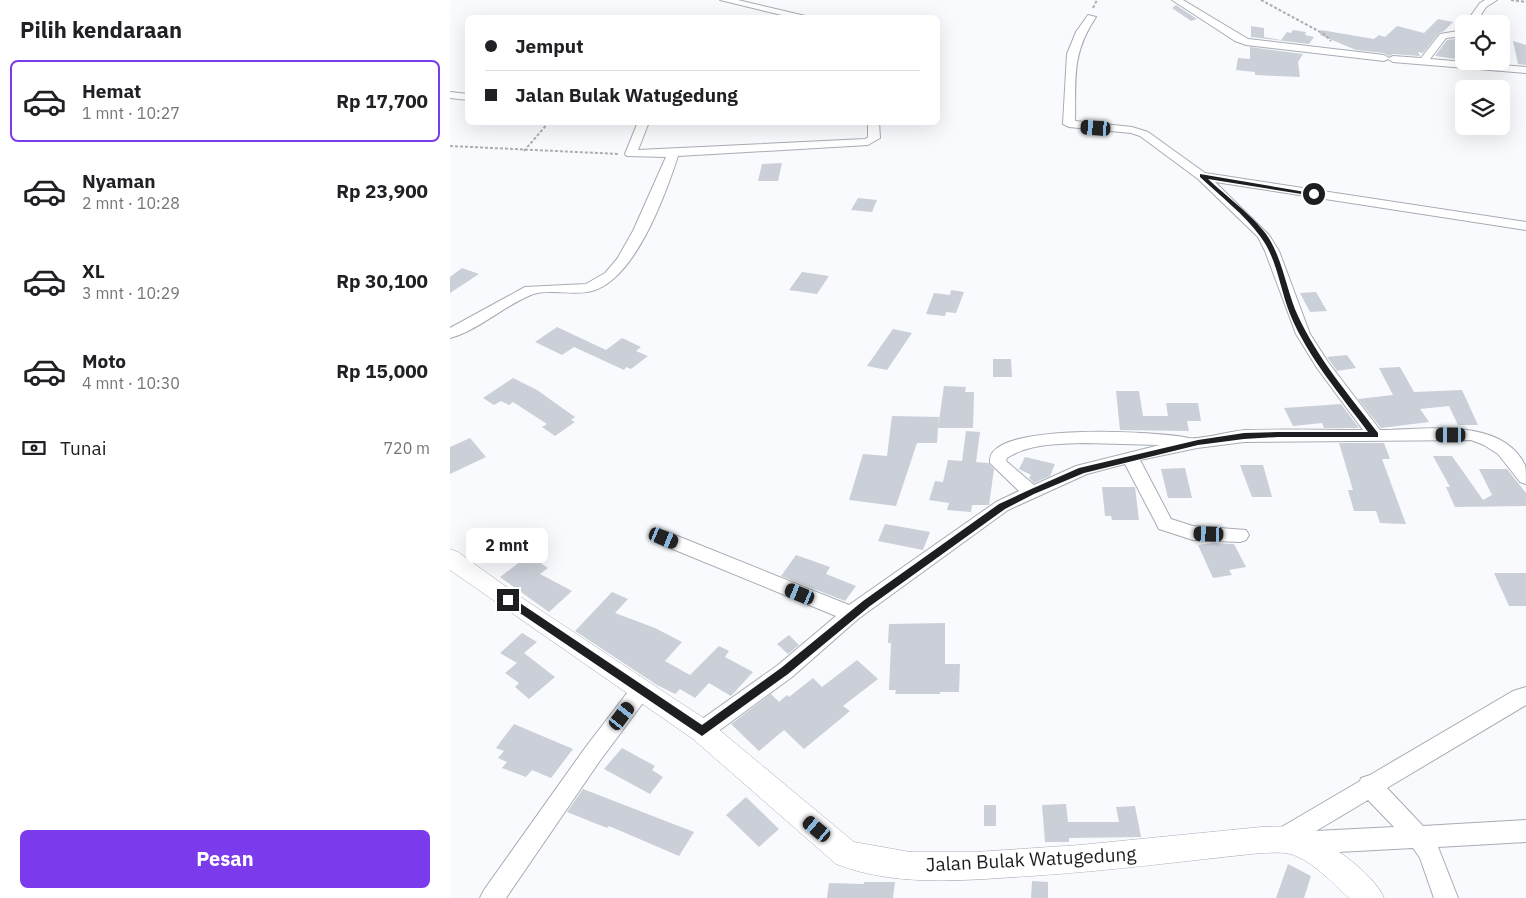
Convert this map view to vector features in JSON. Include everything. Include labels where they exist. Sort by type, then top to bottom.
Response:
[{"type":"street","points":[[724,0],[796,15]]},
{"type":"street","points":[[1176,0],[1238,39],[1246,42],[1389,59],[1526,70]]},
{"type":"street","points":[[1477,15],[1484,5],[1492,0]]},
{"type":"street","points":[[1091,17],[1081,32],[1072,54],[1069,124],[1139,132],[1202,176],[1263,235],[1272,251],[1303,334],[1322,365],[1375,435]]},
{"type":"street","points":[[1423,62],[1443,36],[1455,34]]},
{"type":"street","points":[[450,95],[465,97]]},
{"type":"street","points":[[643,125],[631,154],[868,142],[874,138],[873,125]]},
{"type":"street","points":[[450,334],[530,290],[587,288],[606,278],[615,270],[629,251],[673,153]]},
{"type":"street","points":[[1202,176],[1526,226]]},
{"type":"street","points":[[702,731],[785,671],[851,614],[1002,506],[1082,470],[1198,442],[1244,436],[1278,434],[1375,435],[1481,437],[1503,448],[1526,478]]},
{"type":"street","points":[[1032,492],[998,463],[999,455],[1009,446],[1067,439],[1120,437],[1198,442]]},
{"type":"street","points":[[1130,457],[1165,524],[1193,534],[1240,535]]},
{"type":"street","points":[[664,538],[851,614]]},
{"type":"street","name":"Jalan Bulak Watugedung","points":[[450,558],[702,731],[846,854],[866,860],[942,868],[1064,861],[1261,840],[1289,841]]},
{"type":"street","points":[[492,898],[592,755],[641,690]]},
{"type":"street","points":[[1289,841],[1369,785],[1520,697],[1526,696]]},
{"type":"street","points":[[1369,785],[1418,837],[1429,852],[1446,898]]},
{"type":"street","points":[[1289,841],[1418,837],[1526,830]]},
{"type":"street","points":[[1289,841],[1316,852],[1370,898]]},
{"type":"path","points":[[1260,0],[1324,34],[1343,53]]},
{"type":"path","points":[[1511,0],[1526,2]]},
{"type":"path","points":[[524,151],[546,125]]},
{"type":"path","points":[[450,146],[524,151],[631,154]]},
{"type":"building","points":[[1176,5],[1197,19],[1191,21],[1172,8]]},
{"type":"building","points":[[1438,19],[1453,22],[1444,31],[1439,33],[1423,53],[1418,52],[1420,56],[1393,54],[1389,56],[1384,53],[1356,50],[1320,35],[1321,30],[1374,39],[1379,35],[1385,37],[1397,26],[1424,33]]},
{"type":"building","points":[[1251,26],[1264,28],[1264,37],[1281,40],[1287,32],[1291,33],[1293,30],[1306,32],[1305,35],[1314,37],[1309,44],[1251,37]]},
{"type":"building","points":[[1455,39],[1455,59],[1435,56],[1447,40]]},
{"type":"building","points":[[1513,41],[1526,45],[1526,65],[1518,64]]},
{"type":"building","points":[[1250,47],[1303,54],[1298,62],[1300,77],[1255,75],[1255,72],[1236,70],[1238,58],[1250,59]]},
{"type":"building","points":[[782,163],[778,181],[758,181],[762,164]]},
{"type":"building","points":[[858,198],[877,200],[872,212],[851,210]]},
{"type":"building","points":[[462,268],[479,274],[450,293],[450,277]]},
{"type":"building","points":[[802,272],[829,276],[817,294],[789,290]]},
{"type":"building","points":[[951,290],[964,292],[956,313],[946,312],[945,316],[926,314],[934,293],[950,295]]},
{"type":"building","points":[[1316,292],[1327,311],[1310,312],[1300,293]]},
{"type":"building","points":[[557,327],[606,350],[622,338],[641,347],[636,351],[648,356],[631,369],[626,367],[624,370],[574,347],[562,355],[535,342]]},
{"type":"building","points":[[893,329],[912,333],[887,370],[867,366]]},
{"type":"building","points":[[1347,355],[1356,368],[1337,371],[1327,357]]},
{"type":"building","points":[[993,359],[1011,359],[1012,377],[993,377]]},
{"type":"building","points":[[1400,367],[1414,392],[1462,390],[1478,425],[1458,425],[1449,406],[1420,409],[1429,422],[1381,428],[1358,399],[1393,395],[1379,368]]},
{"type":"building","points":[[513,378],[537,390],[575,417],[571,420],[575,422],[555,436],[542,427],[547,424],[513,402],[509,405],[501,401],[494,405],[483,398]]},
{"type":"building","points":[[944,386],[966,387],[965,392],[974,392],[973,428],[938,428]]},
{"type":"building","points":[[1116,391],[1139,391],[1143,416],[1168,416],[1166,403],[1198,403],[1201,421],[1187,421],[1189,431],[1120,430]]},
{"type":"building","points":[[1341,404],[1359,428],[1324,428],[1322,423],[1293,426],[1284,408]]},
{"type":"building","points":[[892,416],[939,417],[937,443],[917,443],[896,506],[849,500],[863,454],[887,456]]},
{"type":"building","points":[[966,431],[980,432],[976,462],[988,463],[994,469],[989,505],[972,505],[971,512],[947,510],[949,503],[929,500],[935,481],[943,482],[948,460],[962,461]]},
{"type":"building","points":[[470,438],[486,457],[450,474],[450,447]]},
{"type":"building","points":[[1339,443],[1384,443],[1390,459],[1382,459],[1406,524],[1380,523],[1376,511],[1354,511],[1348,490],[1353,490]]},
{"type":"building","points":[[1433,456],[1452,456],[1483,500],[1492,495],[1479,469],[1507,469],[1526,493],[1526,506],[1455,507],[1446,487],[1450,487]]},
{"type":"building","points":[[1025,457],[1055,464],[1050,476],[1034,483],[1029,478],[1031,475],[1019,469]]},
{"type":"building","points":[[1240,465],[1263,465],[1272,497],[1252,497]]},
{"type":"building","points":[[1185,468],[1192,498],[1168,498],[1161,469]]},
{"type":"building","points":[[1102,487],[1135,487],[1139,520],[1112,520],[1111,516],[1105,516]]},
{"type":"building","points":[[885,524],[930,532],[923,550],[878,541]]},
{"type":"building","points":[[1213,543],[1234,544],[1246,567],[1229,570],[1232,575],[1213,578],[1198,545]]},
{"type":"building","points":[[529,555],[548,568],[540,574],[572,591],[549,612],[500,577]]},
{"type":"building","points":[[796,555],[830,567],[826,574],[856,586],[845,601],[781,576]]},
{"type":"building","points":[[1494,573],[1526,573],[1526,606],[1509,606]]},
{"type":"building","points":[[612,592],[628,599],[615,613],[655,628],[682,642],[665,661],[690,675],[719,646],[729,651],[725,657],[753,672],[731,696],[709,683],[695,698],[680,689],[675,694],[657,685],[575,631]]},
{"type":"building","points":[[945,623],[945,664],[960,664],[959,692],[895,694],[896,690],[889,690],[891,643],[888,643],[889,624]]},
{"type":"building","points":[[522,633],[537,642],[524,653],[555,677],[529,699],[515,687],[519,683],[505,673],[517,663],[500,653]]},
{"type":"building","points":[[789,635],[799,645],[788,654],[777,644]]},
{"type":"building","points":[[857,660],[878,679],[843,706],[850,711],[804,749],[784,730],[759,751],[731,724],[771,694],[779,702],[787,695],[789,697],[813,678],[822,687]]},
{"type":"building","points":[[514,724],[573,749],[551,778],[532,770],[526,777],[502,768],[507,762],[498,758],[504,751],[496,748]]},
{"type":"building","points":[[622,748],[655,766],[652,770],[663,777],[650,794],[604,769]]},
{"type":"building","points":[[583,789],[694,832],[679,856],[609,826],[607,828],[567,812]]},
{"type":"building","points":[[746,797],[779,829],[759,847],[726,815]]},
{"type":"building","points":[[1066,804],[1068,822],[1119,822],[1116,807],[1135,806],[1141,837],[1069,838],[1069,842],[1045,842],[1042,805]]},
{"type":"building","points":[[984,805],[996,805],[996,826],[984,826]]},
{"type":"building","points":[[1288,864],[1311,876],[1304,898],[1276,898]]},
{"type":"building","points":[[1032,881],[1048,882],[1048,898],[1031,898]]},
{"type":"building","points":[[864,882],[895,882],[893,898],[827,898],[829,883],[864,884]]},
{"type":"route","points":[[508,600],[702,731],[785,671],[851,614],[1002,506],[1082,470],[1198,442],[1244,436],[1278,434],[1375,435],[1336,381],[1322,365],[1303,334],[1272,251],[1263,235],[1202,176],[1314,194]]}]
